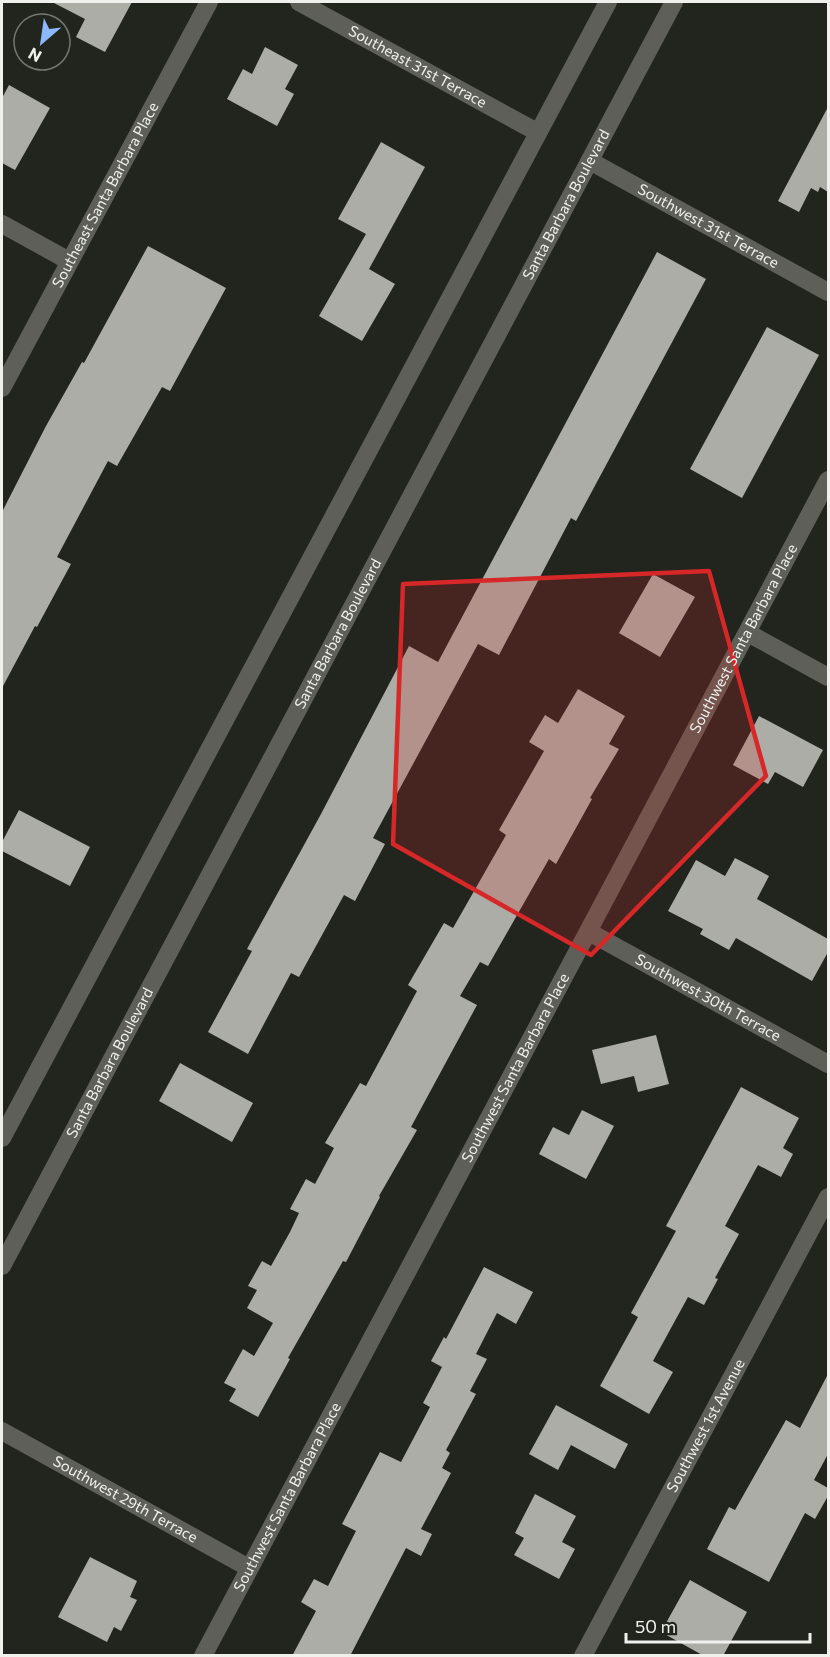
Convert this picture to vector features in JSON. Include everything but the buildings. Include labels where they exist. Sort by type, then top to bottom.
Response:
[{"type":"street","name":"Southeast Santa Barbara Place","points":[[2,388],[209,2]]},
{"type":"street","name":"Southeast 31st Terrace","points":[[299,2],[537,132]]},
{"type":"street","points":[[2,1138],[608,2]]},
{"type":"street","name":"Santa Barbara Boulevard","points":[[2,1266],[674,2]]},
{"type":"street","name":"Southwest 31st Terrace","points":[[590,160],[828,292]]},
{"type":"street","points":[[2,224],[69,261]]},
{"type":"street","name":"Southwest Santa Barbara Place","points":[[203,1656],[828,480]]},
{"type":"street","points":[[748,633],[828,677]]},
{"type":"street","name":"Southwest 30th Terrace","points":[[589,932],[828,1064]]},
{"type":"street","name":"Southwest 1st Avenue","points":[[583,1656],[828,1197]]},
{"type":"street","name":"Southwest 29th Terrace","points":[[2,1431],[249,1568]]},
{"type":"highlighted area","points":[[709,571],[766,776],[591,955],[393,844],[403,584]]}]
